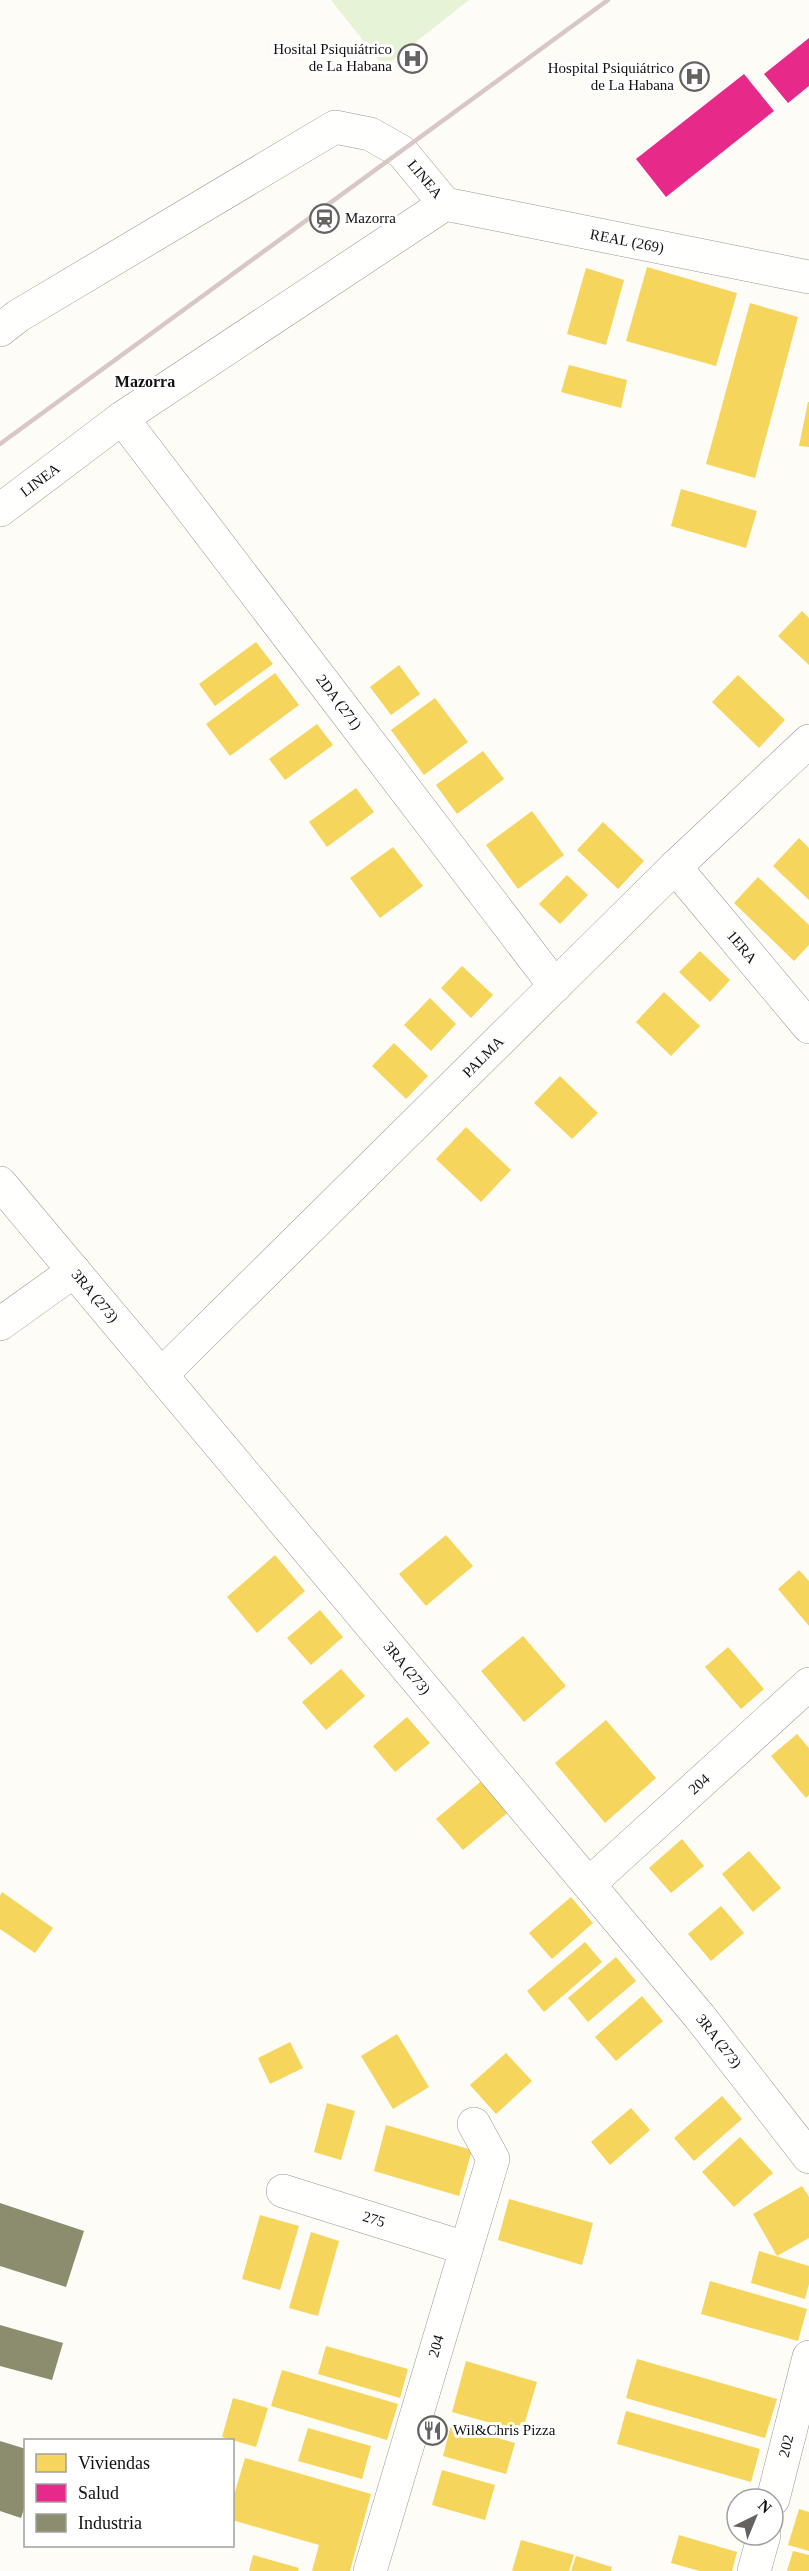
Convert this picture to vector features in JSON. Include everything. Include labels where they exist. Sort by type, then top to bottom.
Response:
[{"type":"street","name":"LINEA","points":[[0,330],[18,316],[335,127],[370,134],[402,152],[445,204],[122,418],[0,510]]},
{"type":"street","name":"REAL (269)","points":[[445,204],[809,278]]},
{"type":"street","name":"2DA (271)","points":[[122,418],[555,986]]},
{"type":"street","name":"PALMA","points":[[161,1375],[675,867],[809,741]]},
{"type":"street","name":"1ERA","points":[[675,867],[809,1027]]},
{"type":"street","name":"3RA (273)","points":[[0,1183],[590,1884],[700,2017],[809,2157]]},
{"type":"street","points":[[0,1324],[74,1271]]},
{"type":"street","name":"204","points":[[590,1884],[809,1684]]},
{"type":"street","name":"204","points":[[370,2571],[493,2159],[474,2124]]},
{"type":"street","name":"275","points":[[283,2191],[465,2248]]},
{"type":"street","name":"202","points":[[776,2487],[809,2357]]},
{"type":"street","points":[[754,2571],[761,2547]]},
{"type":"green space","points":[[331,0],[469,0],[384,67]]},
{"type":"building: Viviendas","points":[[647,267],[737,293],[716,366],[626,341]]},
{"type":"building: Viviendas","points":[[586,268],[624,280],[606,345],[567,334]]},
{"type":"building: Viviendas","points":[[750,303],[798,317],[755,478],[706,464]]},
{"type":"building: Viviendas","points":[[569,365],[627,380],[621,408],[561,392]]},
{"type":"building: Viviendas","points":[[809,402],[809,447],[799,446]]},
{"type":"building: Viviendas","points":[[681,489],[757,511],[746,548],[671,526]]},
{"type":"building: Viviendas","points":[[802,611],[809,618],[809,665],[778,636]]},
{"type":"building: Viviendas","points":[[256,642],[273,664],[215,706],[199,684]]},
{"type":"building: Viviendas","points":[[399,665],[420,694],[391,715],[370,687]]},
{"type":"building: Viviendas","points":[[275,673],[299,705],[230,756],[206,724]]},
{"type":"building: Viviendas","points":[[738,675],[785,720],[759,748],[712,702]]},
{"type":"building: Viviendas","points":[[435,698],[468,742],[424,775],[391,730]]},
{"type":"building: Viviendas","points":[[317,724],[333,745],[285,780],[269,759]]},
{"type":"building: Viviendas","points":[[483,751],[504,779],[457,814],[436,785]]},
{"type":"building: Viviendas","points":[[356,788],[374,812],[327,847],[309,822]]},
{"type":"building: Viviendas","points":[[532,811],[564,855],[518,889],[486,845]]},
{"type":"building: Viviendas","points":[[603,822],[644,861],[618,889],[577,850]]},
{"type":"building: Viviendas","points":[[799,838],[809,848],[809,900],[773,866]]},
{"type":"building: Viviendas","points":[[393,847],[423,886],[380,918],[350,878]]},
{"type":"building: Viviendas","points":[[567,875],[588,895],[560,924],[539,904]]},
{"type":"building: Viviendas","points":[[758,877],[809,925],[809,945],[794,961],[734,903]]},
{"type":"building: Viviendas","points":[[700,951],[730,980],[710,1002],[679,972]]},
{"type":"building: Viviendas","points":[[462,966],[493,995],[471,1018],[441,988]]},
{"type":"building: Viviendas","points":[[664,992],[700,1026],[671,1056],[636,1022]]},
{"type":"building: Viviendas","points":[[430,998],[456,1024],[431,1051],[404,1025]]},
{"type":"building: Viviendas","points":[[394,1043],[428,1076],[406,1099],[372,1066]]},
{"type":"building: Viviendas","points":[[560,1076],[598,1113],[572,1139],[534,1103]]},
{"type":"building: Viviendas","points":[[466,1127],[511,1170],[481,1202],[436,1159]]},
{"type":"building: Viviendas","points":[[446,1535],[473,1566],[426,1606],[399,1574]]},
{"type":"building: Viviendas","points":[[275,1555],[305,1591],[257,1633],[227,1597]]},
{"type":"building: Viviendas","points":[[799,1570],[809,1581],[809,1626],[778,1589]]},
{"type":"building: Viviendas","points":[[320,1610],[343,1637],[311,1665],[287,1638]]},
{"type":"building: Viviendas","points":[[523,1636],[566,1686],[524,1722],[481,1671]]},
{"type":"building: Viviendas","points":[[728,1647],[764,1689],[741,1709],[705,1667]]},
{"type":"building: Viviendas","points":[[341,1669],[365,1696],[326,1730],[302,1702]]},
{"type":"building: Viviendas","points":[[407,1717],[430,1743],[395,1772],[373,1746]]},
{"type":"building: Viviendas","points":[[606,1720],[656,1778],[605,1823],[555,1763]]},
{"type":"building: Viviendas","points":[[797,1734],[809,1748],[809,1795],[806,1798],[771,1756]]},
{"type":"building: Viviendas","points":[[485,1778],[512,1809],[463,1850],[436,1819]]},
{"type":"building: Viviendas","points":[[682,1839],[704,1866],[671,1893],[649,1868]]},
{"type":"building: Viviendas","points":[[749,1851],[781,1888],[753,1912],[722,1874]]},
{"type":"building: Viviendas","points":[[2,1892],[53,1928],[35,1953],[0,1929]]},
{"type":"building: Viviendas","points":[[571,1897],[593,1923],[552,1959],[529,1933]]},
{"type":"building: Viviendas","points":[[721,1906],[744,1933],[711,1961],[688,1934]]},
{"type":"building: Viviendas","points":[[585,1942],[602,1962],[544,2012],[527,1991]]},
{"type":"building: Viviendas","points":[[616,1957],[636,1981],[588,2022],[568,1998]]},
{"type":"building: Viviendas","points":[[642,1996],[663,2021],[616,2061],[595,2037]]},
{"type":"building: Viviendas","points":[[397,2034],[429,2087],[393,2109],[361,2056]]},
{"type":"building: Viviendas","points":[[290,2042],[303,2068],[270,2084],[258,2058]]},
{"type":"building: Viviendas","points":[[506,2053],[532,2081],[496,2114],[470,2085]]},
{"type":"building: Viviendas","points":[[722,2096],[742,2119],[694,2161],[674,2138]]},
{"type":"building: Viviendas","points":[[327,2103],[355,2111],[341,2160],[314,2152]]},
{"type":"building: Viviendas","points":[[631,2108],[650,2130],[610,2165],[591,2142]]},
{"type":"building: Viviendas","points":[[386,2125],[472,2150],[459,2196],[374,2171]]},
{"type":"building: Viviendas","points":[[740,2137],[773,2173],[734,2207],[702,2172]]},
{"type":"building: Viviendas","points":[[802,2186],[809,2197],[809,2238],[777,2256],[753,2214]]},
{"type":"building: Viviendas","points":[[509,2199],[593,2223],[582,2265],[498,2240]]},
{"type":"building: Viviendas","points":[[260,2215],[299,2226],[280,2290],[242,2279]]},
{"type":"building: Viviendas","points":[[311,2232],[339,2241],[318,2316],[289,2308]]},
{"type":"building: Viviendas","points":[[759,2251],[809,2266],[809,2284],[805,2299],[751,2283]]},
{"type":"building: Viviendas","points":[[710,2281],[807,2309],[798,2341],[701,2314]]},
{"type":"building: Viviendas","points":[[326,2346],[408,2369],[400,2398],[318,2374]]},
{"type":"building: Viviendas","points":[[637,2359],[777,2399],[765,2438],[626,2398]]},
{"type":"building: Viviendas","points":[[466,2361],[537,2382],[522,2432],[452,2412]]},
{"type":"building: Viviendas","points":[[282,2370],[398,2404],[387,2440],[271,2406]]},
{"type":"building: Viviendas","points":[[233,2398],[268,2408],[256,2447],[222,2437]]},
{"type":"building: Viviendas","points":[[626,2411],[760,2449],[751,2482],[617,2444]]},
{"type":"building: Viviendas","points":[[451,2425],[515,2443],[506,2474],[443,2456]]},
{"type":"building: Viviendas","points":[[308,2428],[371,2446],[362,2479],[298,2461]]},
{"type":"building: Viviendas","points":[[245,2458],[371,2494],[350,2571],[312,2571],[319,2545],[234,2521],[234,2495]]},
{"type":"building: Viviendas","points":[[442,2470],[495,2485],[485,2520],[432,2505]]},
{"type":"building: Viviendas","points":[[799,2509],[809,2512],[809,2551],[788,2545]]},
{"type":"building: Viviendas","points":[[679,2535],[737,2552],[732,2571],[700,2571],[671,2563]]},
{"type":"building: Viviendas","points":[[521,2540],[574,2555],[569,2571],[512,2571]]},
{"type":"building: Viviendas","points":[[793,2551],[809,2555],[809,2571],[787,2571]]},
{"type":"building: Viviendas","points":[[253,2555],[299,2568],[298,2571],[249,2571]]},
{"type":"building: Viviendas","points":[[576,2556],[612,2567],[611,2571],[571,2571]]},
{"type":"building: Salud","points":[[809,38],[809,86],[788,103],[764,74]]},
{"type":"building: Salud","points":[[744,74],[774,111],[666,197],[636,159]]},
{"type":"building: Industria","points":[[0,2203],[84,2231],[66,2287],[0,2266]]},
{"type":"building: Industria","points":[[0,2325],[63,2343],[52,2380],[0,2366]]},
{"type":"building: Industria","points":[[0,2441],[24,2448],[24,2509],[21,2518],[0,2511]]},
{"type":"railway","points":[[0,444],[608,0]]},
{"type":"place","name":"Hosital Psiquiátrico de La Habana","points":[[413,58]]},
{"type":"place","name":"Hospital Psiquiátrico de La Habana","points":[[695,77]]},
{"type":"place","name":"Mazorra","points":[[324,218]]},
{"type":"place","name":"Wil&Chris Pizza","points":[[432,2430]]},
{"type":"district","name":"Mazorra","points":[[145,381]]}]
